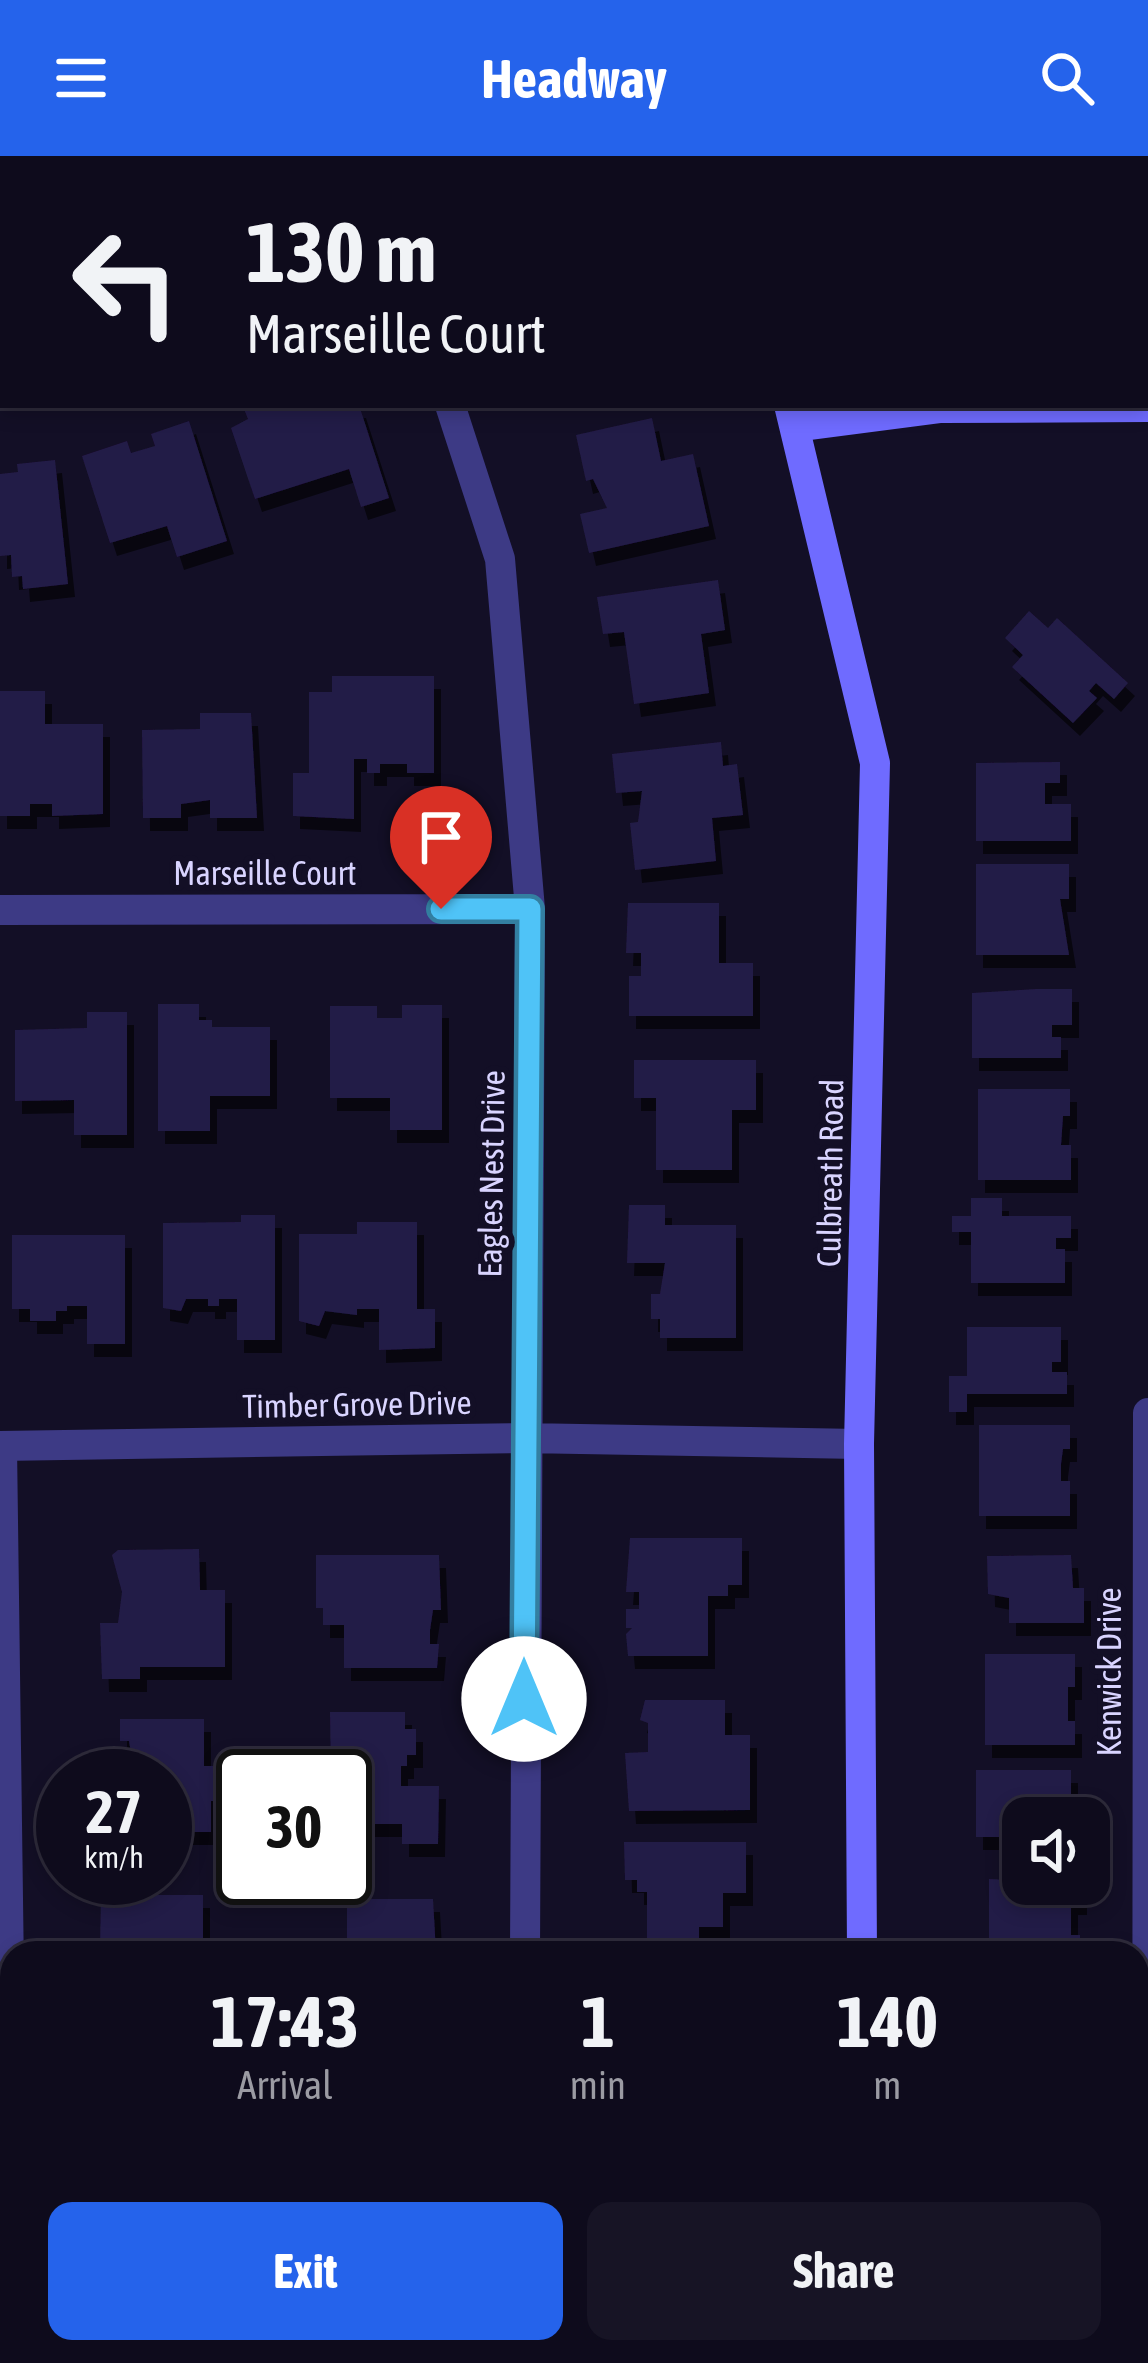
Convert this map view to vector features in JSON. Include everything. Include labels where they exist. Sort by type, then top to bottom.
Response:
[{"type":"street","name":"Eagles Nest Drive","points":[[451,408],[500,559],[530,909],[525,1941]]},
{"type":"street","points":[[792,416],[941,408]]},
{"type":"street","name":"Culbreath Road","points":[[792,416],[875,763],[859,1444],[862,1941]]},
{"type":"street","name":"Marseille Court","points":[[0,910],[530,909]]},
{"type":"street","name":"Kenwick Drive","points":[[1147,1941],[1148,1413]]},
{"type":"street","name":"Timber Grove Drive","points":[[1,1446],[524,1438],[859,1444]]},
{"type":"street","points":[[1,1446],[8,1941]]},
{"type":"building","points":[[360,408],[389,498],[361,507],[349,469],[255,499],[231,428],[248,419],[244,409]]},
{"type":"building","points":[[652,418],[661,461],[693,454],[709,526],[589,553],[580,514],[607,508],[593,479],[586,481],[576,435]]},
{"type":"building","points":[[189,421],[227,541],[177,557],[167,526],[110,543],[82,456],[127,441],[131,453],[155,446],[151,434]]},
{"type":"building","points":[[55,460],[68,584],[23,589],[22,576],[12,577],[11,555],[0,556],[0,474],[18,472],[17,464]]},
{"type":"building","points":[[718,580],[725,630],[701,634],[709,693],[634,704],[624,632],[603,634],[597,597]]},
{"type":"building","points":[[1029,611],[1048,628],[1057,618],[1128,683],[1114,699],[1096,683],[1089,691],[1097,698],[1073,723],[1012,667],[1023,655],[1005,638]]},
{"type":"building","points":[[332,676],[434,676],[434,773],[407,773],[407,764],[380,764],[380,773],[367,773],[367,759],[354,759],[354,819],[293,816],[293,773],[309,773],[309,692],[332,692]]},
{"type":"building","points":[[0,691],[45,691],[45,724],[103,724],[103,814],[52,816],[52,804],[30,804],[30,816],[0,816]]},
{"type":"building","points":[[200,713],[251,713],[257,818],[210,818],[210,800],[181,804],[181,818],[143,818],[142,730],[200,729]]},
{"type":"building","points":[[721,742],[723,766],[737,764],[743,815],[712,818],[716,861],[635,870],[630,823],[638,822],[642,791],[616,793],[612,754]]},
{"type":"building","points":[[1060,762],[1060,783],[1045,783],[1045,804],[1071,804],[1071,841],[976,841],[976,763]]},
{"type":"building","points":[[976,864],[1069,864],[1069,899],[1060,899],[1069,955],[976,955]]},
{"type":"building","points":[[628,903],[719,903],[719,963],[753,963],[753,1016],[629,1016],[629,976],[641,976],[641,953],[626,953]]},
{"type":"building","points":[[1072,989],[1072,1025],[1052,1025],[1052,1037],[1061,1037],[1061,1058],[972,1058],[972,993]]},
{"type":"building","points":[[158,1004],[199,1004],[199,1020],[212,1020],[212,1027],[270,1027],[270,1096],[210,1096],[210,1131],[158,1131]]},
{"type":"building","points":[[402,1005],[442,1005],[442,1130],[390,1130],[390,1098],[330,1098],[330,1006],[377,1006],[377,1018],[402,1018]]},
{"type":"building","points":[[87,1012],[127,1012],[127,1135],[74,1135],[74,1100],[15,1101],[15,1030],[87,1028]]},
{"type":"building","points":[[634,1060],[756,1060],[756,1110],[732,1110],[732,1170],[656,1170],[656,1098],[634,1098]]},
{"type":"building","points":[[978,1089],[1070,1089],[1070,1116],[1063,1116],[1061,1145],[1071,1145],[1071,1180],[978,1180]]},
{"type":"building","points":[[971,1198],[1002,1198],[1002,1216],[1071,1216],[1071,1238],[1056,1238],[1056,1249],[1065,1249],[1065,1283],[971,1283],[971,1232],[952,1232],[952,1216],[971,1216]]},
{"type":"building","points":[[629,1205],[665,1205],[665,1225],[736,1225],[736,1338],[660,1338],[660,1319],[651,1319],[651,1294],[660,1294],[665,1263],[627,1263]]},
{"type":"building","points":[[241,1215],[275,1215],[275,1340],[237,1340],[237,1299],[219,1299],[219,1306],[208,1306],[208,1299],[186,1299],[181,1311],[163,1308],[163,1223],[241,1222]]},
{"type":"building","points":[[357,1222],[417,1222],[417,1309],[435,1309],[435,1348],[379,1350],[379,1309],[357,1309],[357,1315],[325,1311],[319,1326],[299,1321],[299,1234],[357,1234]]},
{"type":"building","points":[[12,1235],[125,1235],[125,1344],[87,1344],[87,1306],[56,1311],[56,1321],[30,1321],[30,1309],[12,1309]]},
{"type":"building","points":[[967,1327],[1061,1327],[1061,1362],[1052,1362],[1052,1372],[1067,1372],[1067,1394],[967,1394],[967,1412],[949,1412],[949,1376],[967,1376]]},
{"type":"building","points":[[979,1425],[1070,1425],[1070,1449],[1063,1449],[1061,1481],[1070,1481],[1070,1516],[979,1516]]},
{"type":"building","points":[[630,1538],[742,1538],[742,1585],[728,1585],[728,1596],[708,1596],[708,1656],[628,1656],[626,1634],[632,1628],[626,1628],[626,1609],[639,1609],[639,1592],[626,1592]]},
{"type":"building","points":[[199,1549],[200,1590],[225,1590],[225,1667],[140,1667],[140,1679],[102,1679],[100,1623],[118,1623],[122,1592],[112,1555],[118,1550]]},
{"type":"building","points":[[316,1555],[439,1555],[441,1610],[433,1610],[430,1630],[430,1644],[439,1644],[437,1668],[344,1668],[344,1625],[323,1625],[323,1608],[316,1608]]},
{"type":"building","points":[[1071,1555],[1073,1588],[1084,1588],[1084,1623],[1009,1623],[1009,1598],[988,1594],[987,1556]]},
{"type":"building","points":[[985,1654],[1075,1654],[1068,1721],[1075,1721],[1075,1745],[985,1745]]},
{"type":"building","points":[[645,1700],[725,1700],[725,1735],[750,1735],[750,1810],[629,1811],[625,1753],[648,1752],[648,1723],[640,1720]]},
{"type":"building","points":[[330,1712],[405,1712],[405,1729],[416,1729],[416,1755],[407,1755],[407,1766],[401,1766],[401,1786],[439,1786],[438,1844],[402,1844],[402,1824],[372,1824],[372,1749],[331,1749]]},
{"type":"building","points":[[120,1719],[204,1719],[204,1766],[216,1766],[211,1832],[192,1832],[192,1749],[130,1749],[129,1741],[120,1741]]},
{"type":"building","points":[[976,1770],[1071,1770],[1071,1797],[1002,1797],[1002,1837],[976,1837]]},
{"type":"building","points":[[624,1842],[746,1842],[746,1893],[723,1893],[723,1927],[699,1927],[699,1941],[647,1941],[647,1892],[637,1892],[637,1880],[625,1880]]},
{"type":"building","points":[[989,1879],[1002,1880],[1002,1905],[1071,1905],[1071,1935],[1080,1935],[1080,1941],[989,1941]]},
{"type":"building","points":[[192,1895],[203,1895],[203,1941],[100,1941],[101,1905],[192,1905]]},
{"type":"building","points":[[372,1899],[433,1899],[435,1941],[347,1941],[347,1905],[372,1905]]},
{"type":"route","points":[[441,909],[530,909],[524,1699]]}]
